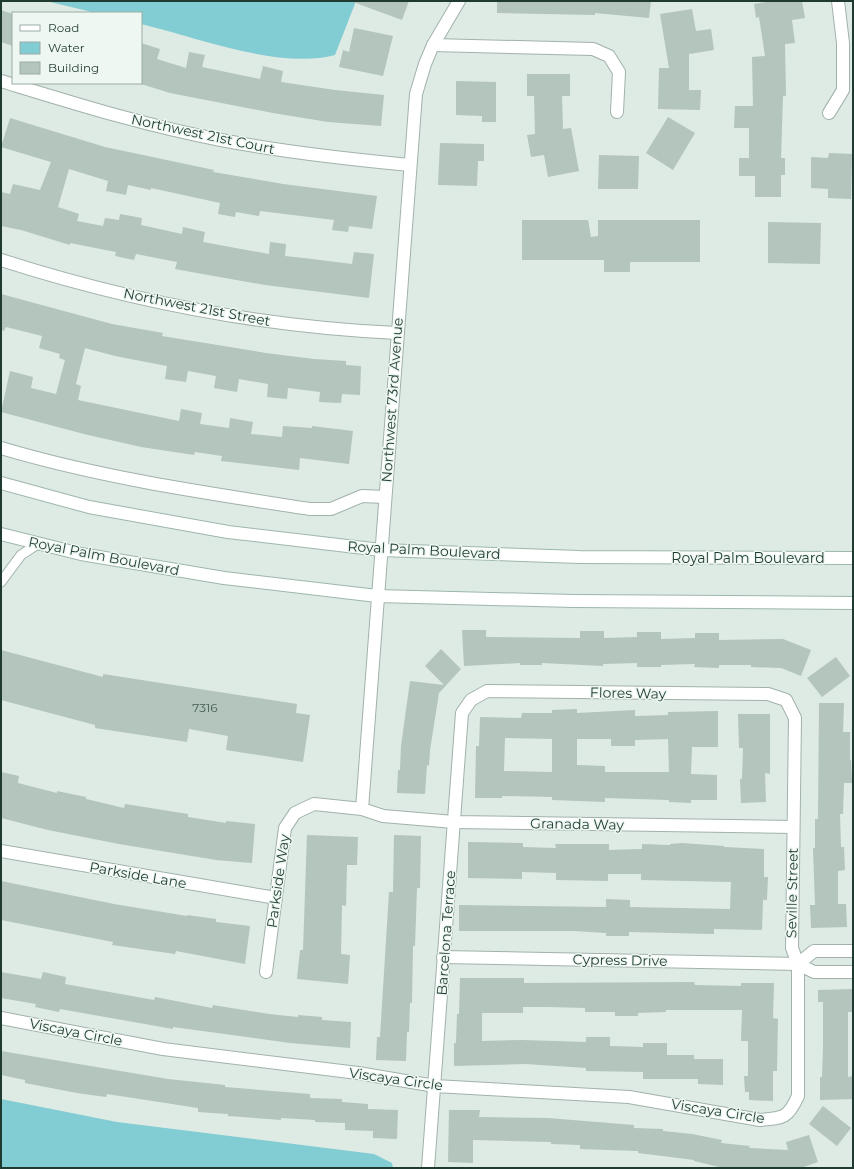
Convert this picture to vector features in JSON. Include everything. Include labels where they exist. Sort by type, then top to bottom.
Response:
[{"type":"street","name":"Northwest 73rd Avenue","points":[[362,809],[380,550],[416,94],[424,64],[433,45],[459,1]]},
{"type":"street","points":[[829,112],[843,90],[843,42],[838,1]]},
{"type":"street","points":[[433,45],[593,49],[609,56],[619,72],[617,112]]},
{"type":"street","name":"Northwest 21st Court","points":[[1,81],[108,114],[220,140],[333,158],[410,165]]},
{"type":"street","name":"Northwest 21st Street","points":[[1,260],[42,273],[126,295],[245,318],[343,330],[397,333]]},
{"type":"street","points":[[1,448],[33,458],[175,489],[310,509],[331,509],[362,496],[385,497]]},
{"type":"street","name":"Royal Palm Boulevard","points":[[1,483],[89,506],[228,532],[380,550],[579,557],[853,558]]},
{"type":"street","name":"Royal Palm Boulevard","points":[[1,534],[81,554],[224,578],[377,596],[573,601],[853,603]]},
{"type":"street","name":"Flores Way","points":[[471,700],[487,691],[768,694],[786,700]]},
{"type":"street","name":"Barcelona Terrace","points":[[428,1168],[462,713],[471,700]]},
{"type":"street","name":"Seville Street","points":[[786,700],[795,718],[792,948],[798,964],[798,1096],[791,1111]]},
{"type":"street","name":"Parkside Way","points":[[266,972],[285,828],[295,813],[314,804],[362,809]]},
{"type":"street","name":"Granada Way","points":[[362,809],[383,816],[454,822],[793,827]]},
{"type":"street","name":"Parkside Lane","points":[[1,851],[276,898]]},
{"type":"street","points":[[798,964],[814,951],[853,951]]},
{"type":"street","name":"Cypress Drive","points":[[443,957],[798,964],[814,972],[853,972]]},
{"type":"street","name":"Viscaya Circle","points":[[1,1018],[163,1049],[358,1073],[435,1086],[629,1097],[760,1120],[779,1119],[791,1111]]},
{"type":"lane","points":[[1,582],[21,555],[38,544]]},
{"type":"water","points":[[46,1],[356,1],[335,55],[313,59],[264,55],[238,50],[142,24],[142,12],[92,12]]},
{"type":"water","points":[[1,1099],[117,1122],[374,1154],[392,1163],[393,1168],[1,1168]]},
{"type":"building","points":[[353,1],[409,1],[402,20]]},
{"type":"building","points":[[497,1],[651,1],[649,18],[595,13],[595,15],[497,13]]},
{"type":"building","points":[[772,1],[802,1],[805,18],[792,20],[795,43],[785,44],[786,96],[783,96],[781,158],[785,158],[785,175],[781,175],[781,197],[755,197],[755,176],[739,176],[739,158],[749,158],[749,128],[734,128],[735,106],[753,106],[752,57],[765,56],[759,17],[756,18],[754,4]]},
{"type":"building","points":[[692,9],[696,31],[711,29],[714,50],[689,54],[689,90],[701,90],[700,110],[658,109],[659,68],[669,68],[660,14]]},
{"type":"building","points":[[1,10],[12,14],[12,46],[1,42]]},
{"type":"building","points":[[354,28],[393,36],[383,76],[339,67],[343,50],[349,52]]},
{"type":"building","points":[[142,43],[160,49],[157,59],[186,68],[189,52],[205,55],[202,67],[260,79],[263,66],[283,71],[281,82],[384,95],[381,126],[328,122],[170,93],[141,84]]},
{"type":"building","points":[[527,74],[570,74],[570,96],[562,96],[563,129],[571,128],[579,171],[548,177],[544,155],[531,157],[527,135],[535,134],[534,96],[527,96]]},
{"type":"building","points":[[456,81],[496,82],[496,122],[482,122],[482,116],[456,115]]},
{"type":"building","points":[[668,117],[695,133],[673,170],[646,153]]},
{"type":"building","points":[[10,118],[105,147],[214,170],[213,172],[283,184],[377,196],[372,229],[349,226],[348,232],[332,230],[334,220],[260,211],[259,216],[236,212],[235,217],[218,214],[220,203],[151,188],[151,190],[128,185],[126,195],[106,191],[108,181],[69,169],[58,207],[79,214],[77,221],[103,226],[105,218],[119,220],[120,214],[142,218],[141,225],[182,234],[183,227],[205,232],[203,242],[269,254],[270,242],[286,244],[285,256],[352,264],[354,252],[374,254],[369,298],[265,285],[175,269],[177,262],[136,254],[134,260],[115,256],[116,252],[70,243],[70,245],[21,230],[1,226],[1,192],[10,194],[13,184],[40,190],[51,162],[1,147]]},
{"type":"building","points":[[440,143],[484,144],[484,161],[478,161],[477,186],[438,185]]},
{"type":"building","points":[[829,153],[852,154],[851,199],[828,198],[828,189],[811,188],[811,157],[828,158]]},
{"type":"building","points":[[599,155],[639,156],[638,189],[598,189]]},
{"type":"building","points":[[522,220],[588,220],[591,237],[598,236],[598,220],[700,220],[700,262],[630,262],[630,272],[604,272],[604,260],[522,260]]},
{"type":"building","points":[[768,222],[821,223],[820,264],[768,263]]},
{"type":"building","points":[[1,294],[112,324],[163,333],[162,336],[266,353],[346,361],[346,365],[361,366],[360,395],[342,394],[341,403],[319,402],[320,392],[288,388],[287,399],[267,397],[268,384],[239,379],[237,392],[214,388],[216,376],[188,371],[186,382],[165,379],[167,366],[115,356],[85,348],[76,384],[81,386],[78,400],[179,421],[181,409],[202,413],[200,424],[229,428],[230,418],[253,422],[251,434],[282,437],[283,426],[312,428],[312,426],[353,431],[349,464],[300,458],[299,470],[221,461],[222,456],[195,452],[194,455],[141,447],[84,434],[1,412],[10,371],[33,377],[31,388],[56,394],[65,360],[59,358],[60,354],[39,348],[42,336],[6,327],[4,331],[1,330]]},
{"type":"building","points":[[462,630],[486,630],[486,637],[580,638],[580,631],[604,631],[604,638],[637,637],[637,632],[661,632],[661,639],[695,638],[695,633],[719,633],[719,640],[783,639],[811,650],[801,676],[781,668],[751,667],[751,665],[719,665],[719,668],[694,667],[695,664],[661,665],[661,667],[637,667],[637,663],[603,664],[603,666],[542,663],[542,665],[520,665],[520,663],[464,666]]},
{"type":"building","points":[[441,649],[461,669],[439,693],[429,766],[427,765],[425,794],[397,793],[398,770],[400,770],[401,746],[410,681],[444,685],[425,666]]},
{"type":"building","points":[[1,650],[103,677],[103,674],[297,704],[296,713],[310,715],[303,762],[226,750],[228,736],[189,729],[187,742],[95,728],[95,725],[1,700]]},
{"type":"building","points":[[836,657],[850,676],[822,697],[807,678]]},
{"type":"building","points":[[819,703],[844,703],[843,732],[850,732],[852,783],[844,783],[843,814],[840,814],[841,847],[844,847],[845,870],[838,871],[838,904],[846,904],[847,927],[811,928],[810,905],[815,905],[813,848],[815,848],[815,819],[818,819]]},
{"type":"building","points":[[577,709],[577,713],[635,710],[635,716],[668,715],[668,712],[718,711],[718,747],[692,747],[691,774],[717,775],[717,800],[691,800],[691,803],[669,802],[669,800],[605,798],[605,802],[552,800],[552,797],[502,796],[502,798],[475,798],[476,746],[479,746],[480,717],[521,718],[522,713],[552,713],[552,710]],"holes":[[[505,738],[552,739],[552,772],[504,771]],[[577,739],[611,739],[611,746],[635,746],[635,740],[668,739],[669,772],[605,772],[605,766],[577,765]]]},
{"type":"building","points":[[738,714],[770,714],[770,774],[765,773],[766,802],[741,803],[740,779],[742,779],[743,748],[739,748]]},
{"type":"building","points":[[1,772],[19,776],[18,783],[57,793],[57,791],[86,797],[86,799],[124,808],[125,804],[188,814],[188,817],[226,823],[226,821],[255,824],[252,863],[216,860],[119,844],[48,830],[1,818]]},
{"type":"building","points":[[307,835],[358,837],[357,865],[347,865],[346,906],[342,905],[341,954],[350,955],[348,984],[297,979],[300,950],[303,950]]},
{"type":"building","points":[[394,835],[421,836],[420,888],[417,888],[415,946],[413,946],[412,1003],[410,1003],[409,1032],[407,1032],[406,1061],[376,1060],[377,1037],[380,1037],[389,892],[393,892]]},
{"type":"building","points":[[468,842],[523,843],[523,847],[556,848],[555,844],[609,844],[609,850],[642,849],[642,844],[670,845],[682,843],[764,849],[764,877],[768,877],[767,900],[763,900],[762,930],[714,929],[714,934],[629,932],[629,936],[606,936],[606,933],[574,931],[459,931],[459,905],[606,907],[606,899],[630,900],[630,907],[730,909],[731,882],[641,880],[641,874],[608,874],[608,881],[556,880],[556,873],[522,872],[522,879],[468,878]]},
{"type":"building","points":[[1,881],[114,904],[187,916],[216,919],[216,922],[250,926],[245,964],[176,951],[175,954],[112,945],[113,942],[1,920]]},
{"type":"building","points":[[1,972],[41,979],[43,972],[66,977],[65,984],[154,1000],[155,997],[212,1008],[213,1005],[269,1014],[298,1017],[298,1015],[322,1017],[322,1020],[351,1022],[350,1048],[290,1043],[173,1027],[173,1029],[60,1009],[59,1012],[35,1007],[36,1004],[1,998]]},
{"type":"building","points":[[460,978],[524,978],[524,983],[694,982],[695,985],[741,986],[741,983],[774,983],[773,1018],[778,1019],[777,1071],[773,1071],[773,1101],[749,1100],[749,1092],[745,1092],[744,1076],[748,1076],[748,1041],[741,1041],[742,1010],[666,1010],[666,1012],[638,1013],[638,1016],[615,1016],[615,1012],[585,1012],[585,1008],[523,1007],[523,1013],[482,1013],[482,1041],[522,1040],[586,1042],[586,1037],[610,1037],[610,1046],[643,1047],[643,1043],[667,1043],[667,1055],[694,1055],[694,1059],[723,1059],[723,1085],[698,1084],[698,1079],[643,1079],[643,1072],[586,1071],[586,1068],[526,1064],[454,1066],[454,1043],[456,1043],[457,1014],[459,1014]]},
{"type":"building","points":[[853,989],[853,1012],[848,1012],[848,1077],[853,1076],[853,1099],[820,1100],[820,1077],[822,1077],[823,1047],[823,1002],[818,1002],[818,990]]},
{"type":"building","points":[[1,1051],[168,1079],[225,1085],[225,1087],[310,1094],[310,1098],[342,1099],[342,1102],[368,1104],[368,1109],[398,1110],[397,1139],[373,1138],[373,1131],[345,1130],[345,1123],[315,1122],[315,1120],[281,1118],[281,1120],[228,1116],[228,1114],[198,1112],[198,1108],[107,1094],[106,1097],[77,1093],[25,1083],[25,1080],[1,1075]]},
{"type":"building","points":[[823,1106],[851,1128],[837,1146],[809,1124]]},
{"type":"building","points":[[449,1110],[480,1110],[479,1117],[548,1118],[634,1125],[634,1128],[663,1129],[663,1131],[692,1134],[722,1140],[721,1143],[750,1146],[749,1148],[788,1150],[786,1142],[809,1135],[818,1162],[801,1168],[723,1168],[694,1160],[638,1153],[638,1151],[580,1149],[580,1145],[551,1144],[551,1142],[473,1140],[473,1163],[448,1162]]}]
